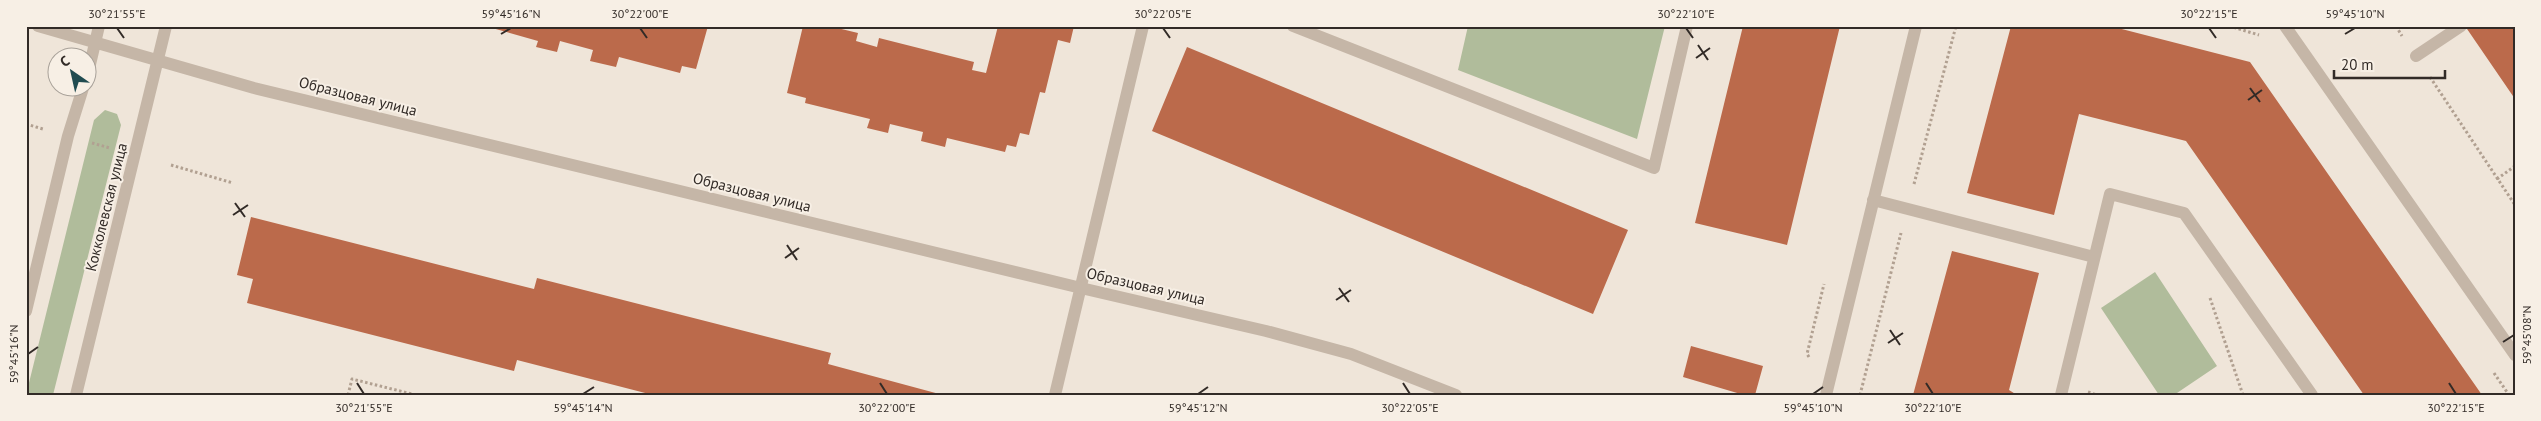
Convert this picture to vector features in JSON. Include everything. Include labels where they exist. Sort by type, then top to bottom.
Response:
[{"type":"street","name":"Образцовая улица","points":[[38,26],[254,88],[1081,288],[1257,328],[1351,354],[1456,395]]},
{"type":"street","points":[[95,48],[99,26]]},
{"type":"street","name":"Кокколевская улица","points":[[76,395],[160,60],[166,26]]},
{"type":"street","points":[[1055,395],[1143,26]]},
{"type":"street","points":[[1293,26],[1654,168],[1687,26]]},
{"type":"street","points":[[1826,395],[1916,26]]},
{"type":"street","points":[[2285,26],[2515,355]]},
{"type":"street","points":[[2416,56],[2461,26]]},
{"type":"street","points":[[26,311],[68,136],[80,98]]},
{"type":"street","points":[[2061,395],[2110,194],[2184,213],[2312,395]]},
{"type":"street","points":[[1873,200],[2094,257]]},
{"type":"path","points":[[2396,26],[2515,205]]},
{"type":"path","points":[[26,124],[49,131]]},
{"type":"path","points":[[89,142],[115,150]]},
{"type":"path","points":[[171,165],[233,183]]},
{"type":"path","points":[[2497,178],[2515,166]]},
{"type":"path","points":[[2209,294],[2242,395]]},
{"type":"path","points":[[348,395],[352,379],[416,395]]},
{"type":"green space","points":[[1468,26],[1665,26],[1637,139],[1458,70]]},
{"type":"green space","points":[[105,110],[117,114],[121,125],[53,395],[26,395],[94,120]]},
{"type":"green space","points":[[2155,272],[2217,366],[2174,395],[2159,395],[2101,308]]},
{"type":"building","points":[[485,26],[708,26],[696,69],[682,66],[680,73],[619,57],[616,67],[590,61],[593,50],[560,41],[557,52],[536,47],[538,41]]},
{"type":"building","points":[[803,26],[829,26],[858,33],[856,41],[877,47],[879,38],[974,62],[972,70],[986,73],[998,26],[1074,26],[1070,43],[1058,40],[1045,93],[1040,92],[1029,135],[1020,133],[1016,147],[1007,145],[1005,152],[947,138],[945,147],[921,141],[923,132],[890,124],[888,133],[867,128],[870,119],[805,103],[806,98],[787,93]]},
{"type":"building","points":[[1743,26],[1840,26],[1787,245],[1695,223]]},
{"type":"building","points":[[2011,26],[2110,26],[2250,62],[2482,395],[2364,395],[2186,141],[2079,114],[2054,215],[1967,193]]},
{"type":"building","points":[[2465,26],[2515,26],[2515,99]]},
{"type":"building","points":[[1187,47],[1628,230],[1593,314],[1152,131]]},
{"type":"building","points":[[251,217],[534,289],[537,278],[831,353],[828,364],[943,395],[653,395],[517,360],[514,371],[247,303],[253,279],[237,275]]},
{"type":"building","points":[[1952,251],[2039,273],[2009,390],[2017,395],[1913,395]]},
{"type":"building","points":[[1691,346],[1763,366],[1755,395],[1744,395],[1683,377]]}]
